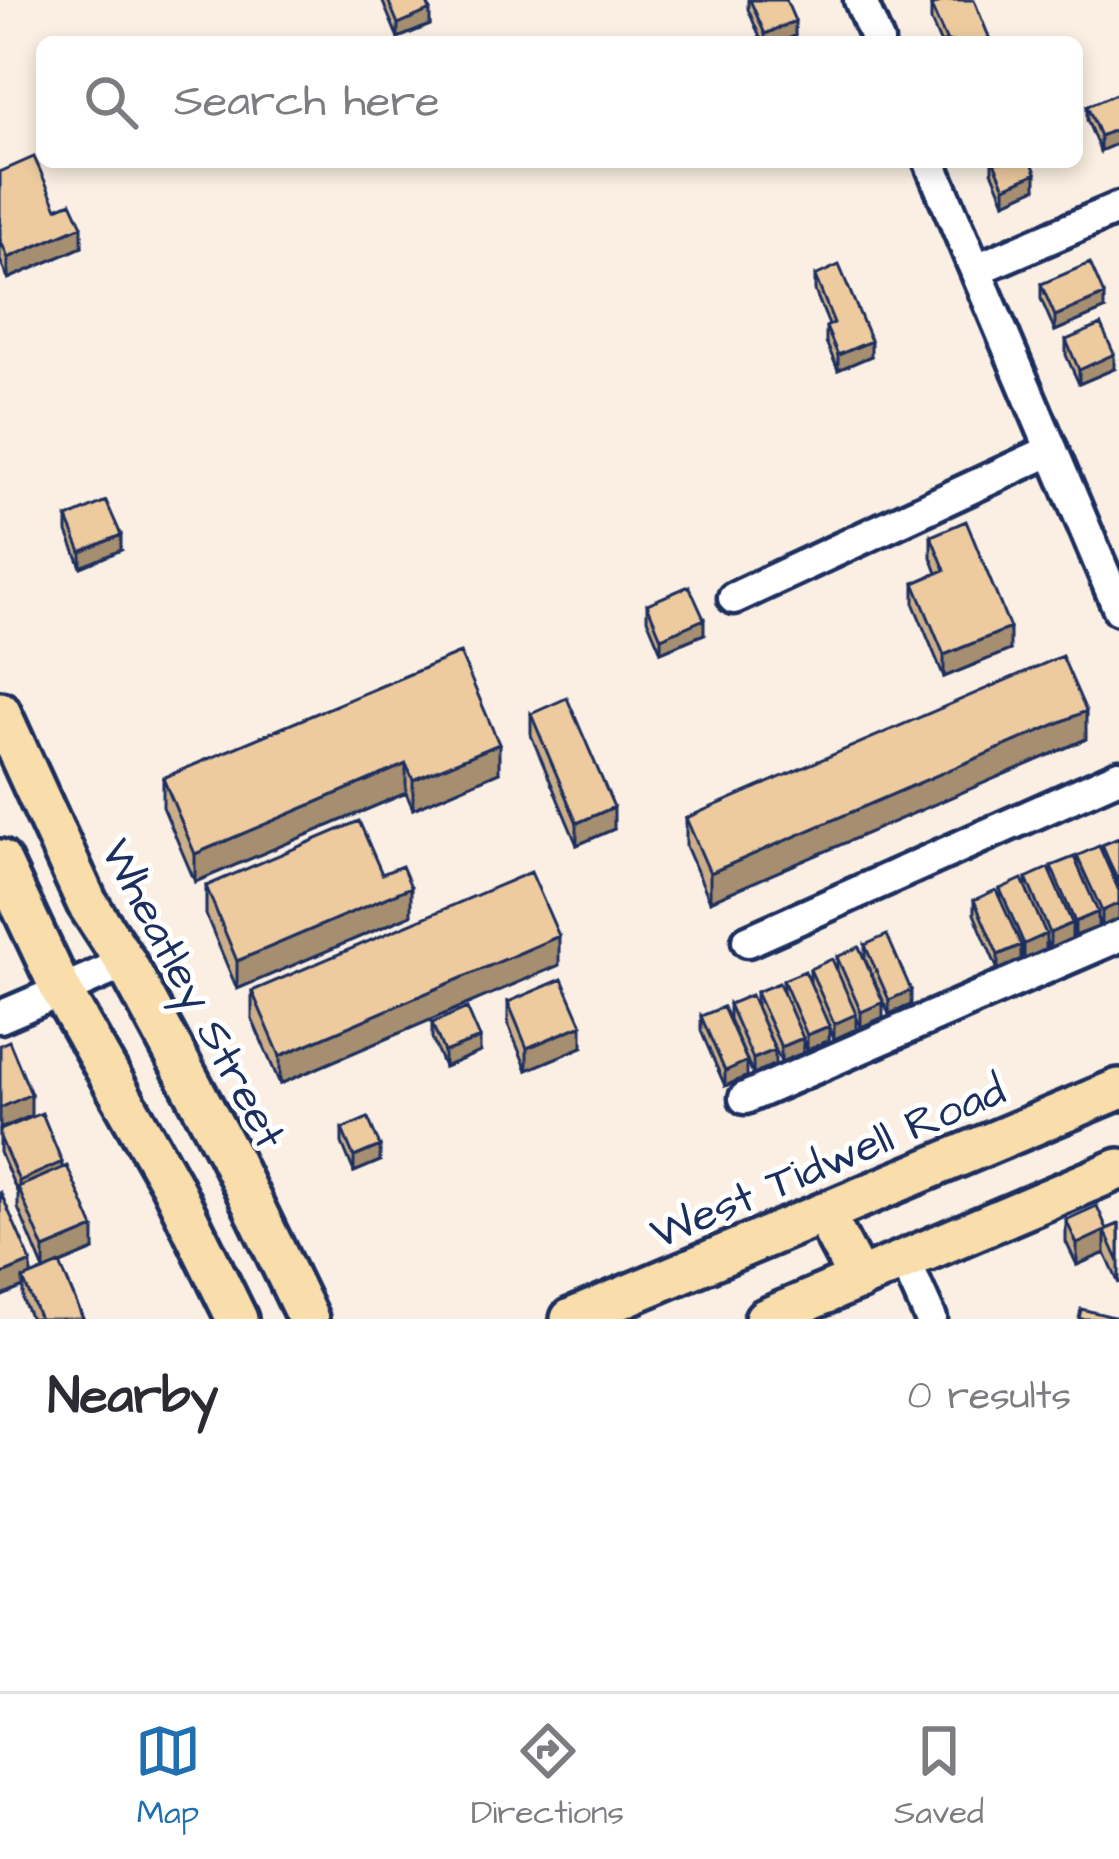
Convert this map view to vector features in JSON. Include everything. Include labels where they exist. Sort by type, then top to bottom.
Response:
[{"type":"main road","name":"Wheatley Street","points":[[0,712],[86,903],[126,963],[229,1154],[308,1319]]},
{"type":"main road","points":[[0,860],[61,990],[171,1184],[238,1319]]},
{"type":"main road","name":"West Tidwell Road","points":[[571,1319],[1119,1089]]},
{"type":"main road","points":[[765,1319],[1119,1169]]},
{"type":"main road","points":[[824,1214],[859,1280]]},
{"type":"street","points":[[860,0],[875,36]]},
{"type":"street","points":[[933,168],[1119,609]]},
{"type":"street","points":[[977,269],[1119,208]]},
{"type":"street","points":[[734,598],[1052,449]]},
{"type":"street","points":[[748,941],[1119,776]]},
{"type":"street","points":[[745,1098],[1119,936]]},
{"type":"street","points":[[0,1017],[126,963]]},
{"type":"street","points":[[904,1259],[932,1319]]},
{"type":"building","points":[[388,0],[426,0],[430,10],[398,24]]},
{"type":"building","points":[[750,0],[786,0],[795,21],[765,34]]},
{"type":"building","points":[[945,0],[974,0],[989,36],[944,36],[931,6]]},
{"type":"building","points":[[1118,93],[1119,128],[1100,136],[1087,106]]},
{"type":"building","points":[[34,157],[57,208],[71,202],[82,226],[8,258],[0,239],[0,172]]},
{"type":"building","points":[[997,168],[1034,168],[1036,173],[1005,187]]},
{"type":"building","points":[[1090,263],[1104,295],[1055,316],[1041,284]]},
{"type":"building","points":[[839,265],[871,341],[838,355],[826,327],[834,323],[815,276]]},
{"type":"building","points":[[1101,325],[1114,354],[1079,370],[1066,340]]},
{"type":"building","points":[[106,501],[121,535],[81,552],[67,518]]},
{"type":"building","points":[[966,521],[1010,628],[944,655],[914,583],[945,570],[931,536]]},
{"type":"building","points":[[689,586],[704,619],[661,638],[647,604]]},
{"type":"building","points":[[460,653],[499,744],[413,780],[406,764],[195,854],[163,778]]},
{"type":"building","points":[[1062,656],[1086,711],[710,873],[686,818]]},
{"type":"building","points":[[567,698],[614,807],[577,823],[531,714]]},
{"type":"building","points":[[359,821],[382,874],[402,866],[411,887],[237,961],[206,886]]},
{"type":"building","points":[[1119,838],[1119,884],[1102,845]]},
{"type":"building","points":[[1099,846],[1119,891],[1119,903],[1102,911],[1077,856]]},
{"type":"building","points":[[1074,857],[1098,912],[1075,922],[1051,866]]},
{"type":"building","points":[[1048,868],[1072,923],[1050,933],[1026,878]]},
{"type":"building","points":[[531,872],[559,936],[280,1056],[252,991]]},
{"type":"building","points":[[1022,879],[1046,934],[1024,944],[1000,889]]},
{"type":"building","points":[[996,890],[1021,945],[998,955],[974,900]]},
{"type":"building","points":[[887,935],[911,990],[889,1000],[865,945]]},
{"type":"building","points":[[859,947],[883,1002],[861,1012],[837,957]]},
{"type":"building","points":[[832,959],[856,1014],[834,1024],[810,969]]},
{"type":"building","points":[[805,971],[829,1026],[807,1035],[783,980]]},
{"type":"building","points":[[562,979],[582,1025],[527,1048],[508,1002]]},
{"type":"building","points":[[779,983],[803,1038],[781,1047],[756,992]]},
{"type":"building","points":[[751,995],[775,1050],[753,1059],[729,1004]]},
{"type":"building","points":[[723,1007],[747,1061],[725,1071],[701,1016]]},
{"type":"building","points":[[467,1008],[480,1038],[444,1052],[432,1023]]},
{"type":"building","points":[[9,1041],[31,1094],[0,1108],[0,1045]]},
{"type":"building","points":[[42,1113],[62,1162],[19,1181],[0,1130]]},
{"type":"building","points":[[368,1118],[380,1146],[354,1157],[342,1129]]},
{"type":"building","points":[[67,1166],[94,1228],[44,1249],[18,1187]]},
{"type":"building","points":[[0,1191],[31,1262],[0,1275]]},
{"type":"building","points":[[1097,1206],[1107,1229],[1119,1224],[1119,1262],[1105,1231],[1077,1244],[1066,1220]]},
{"type":"building","points":[[60,1264],[83,1319],[40,1319],[23,1279]]},
{"type":"building","points":[[1081,1309],[1118,1318],[1079,1319]]}]
